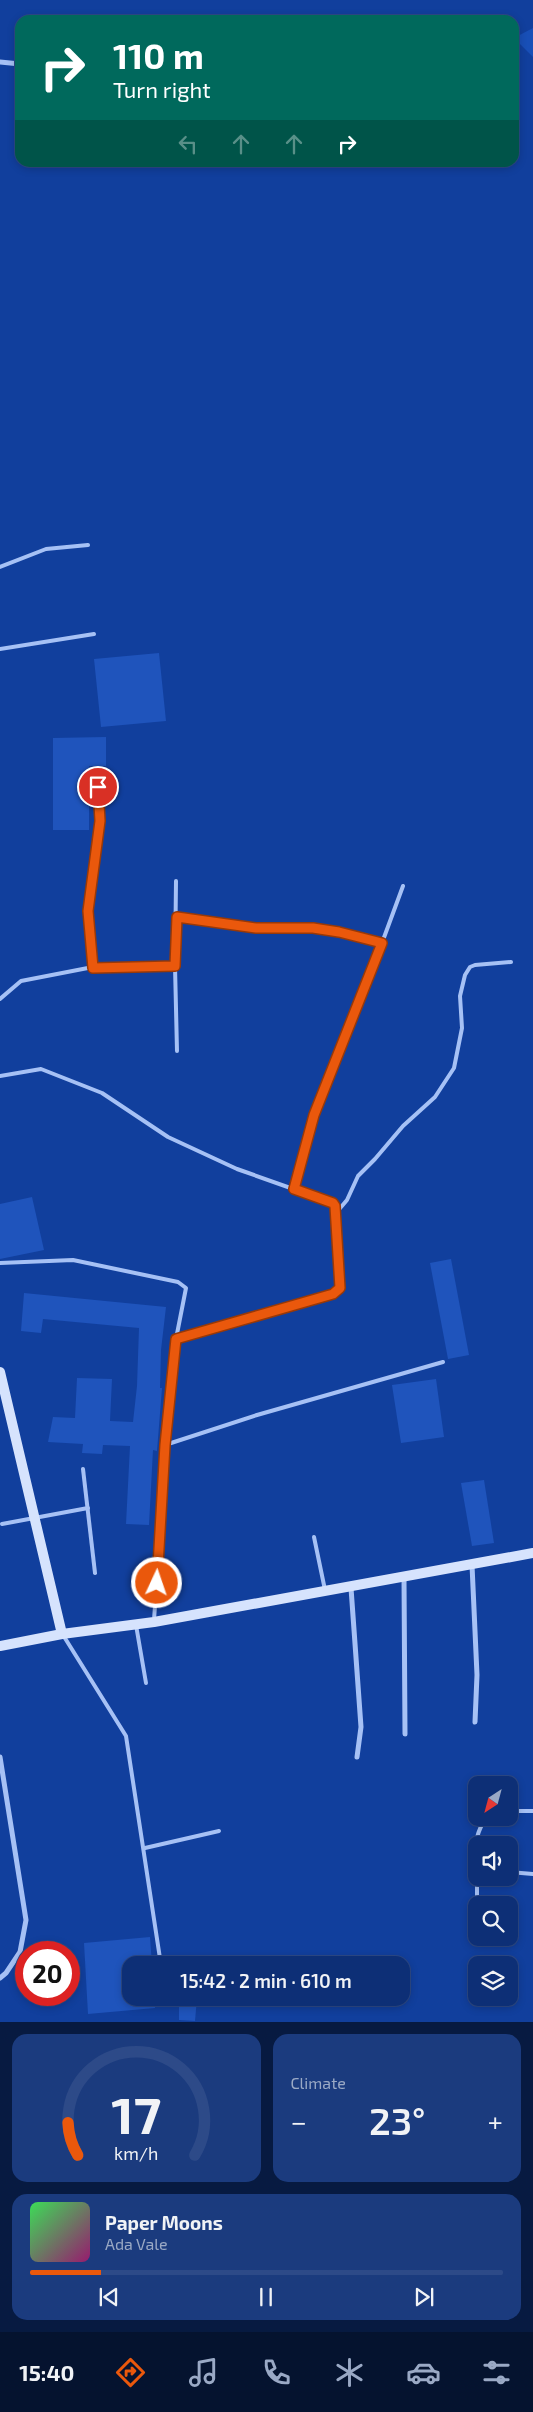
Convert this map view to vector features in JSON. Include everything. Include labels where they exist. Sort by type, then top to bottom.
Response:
[{"type":"main road","points":[[0,1372],[62,1634]]},
{"type":"main road","points":[[0,1646],[62,1634],[136,1625],[351,1588],[533,1553]]},
{"type":"street","points":[[0,62],[15,64]]},
{"type":"street","points":[[472,1565],[477,1675],[475,1722]]},
{"type":"street","points":[[404,1578],[405,1734]]},
{"type":"street","points":[[351,1588],[361,1727],[357,1756]]},
{"type":"street","points":[[0,1757],[26,1920],[20,1952],[6,1973],[0,1978]]},
{"type":"lane","points":[[0,567],[46,549],[88,545]]},
{"type":"lane","points":[[0,649],[94,634]]},
{"type":"lane","points":[[93,968],[88,911],[100,821],[98,787]]},
{"type":"lane","points":[[176,881],[177,1051]]},
{"type":"lane","points":[[294,1189],[314,1115],[403,886]]},
{"type":"lane","points":[[177,917],[256,928],[313,928],[339,932],[382,943]]},
{"type":"lane","points":[[336,1213],[347,1200],[358,1176],[403,1126],[435,1096],[454,1068],[462,1028],[460,996],[465,975],[475,966],[511,962]]},
{"type":"lane","points":[[0,999],[20,981],[93,968],[175,966]]},
{"type":"lane","points":[[0,1076],[41,1069],[102,1093],[168,1137],[237,1169],[333,1203],[336,1213],[340,1288],[333,1294],[176,1339]]},
{"type":"lane","points":[[0,1263],[73,1260],[178,1282],[186,1288],[176,1339],[165,1445],[154,1622]]},
{"type":"lane","points":[[165,1445],[257,1415],[443,1362]]},
{"type":"lane","points":[[83,1469],[95,1573]]},
{"type":"lane","points":[[2,1524],[88,1508]]},
{"type":"lane","points":[[314,1537],[326,1592]]},
{"type":"lane","points":[[136,1625],[146,1683]]},
{"type":"lane","points":[[62,1634],[126,1736],[160,1956]]},
{"type":"lane","points":[[518,1811],[533,1811]]},
{"type":"lane","points":[[144,1848],[219,1831]]},
{"type":"lane","points":[[518,1873],[533,1874]]},
{"type":"shaded area","points":[[533,28],[533,57],[519,43],[519,35]]},
{"type":"building","points":[[159,653],[166,721],[101,727],[94,659]]},
{"type":"building","points":[[106,737],[106,766],[89,766],[89,830],[53,830],[53,738]]},
{"type":"building","points":[[32,1197],[44,1250],[0,1259],[0,1204]]},
{"type":"building","points":[[451,1259],[469,1355],[448,1359],[430,1263]]},
{"type":"building","points":[[24,1293],[166,1307],[161,1350],[160,1388],[162,1388],[157,1451],[153,1450],[149,1525],[126,1524],[130,1446],[103,1445],[102,1454],[82,1453],[83,1444],[48,1442],[53,1417],[75,1418],[77,1378],[112,1379],[110,1421],[133,1422],[137,1386],[139,1328],[43,1319],[41,1333],[21,1331]]},
{"type":"building","points":[[436,1379],[444,1437],[401,1443],[392,1385]]},
{"type":"building","points":[[484,1480],[494,1543],[472,1546],[461,1483]]},
{"type":"building","points":[[150,1937],[151,1956],[122,1956],[122,2006],[155,2006],[155,2008],[88,2014],[84,1943]]},
{"type":"building","points":[[179,2006],[196,2006],[195,2021],[179,2020]]},
{"type":"route","points":[[98,787],[100,821],[88,911],[93,968],[175,966],[177,917],[217,921],[256,928],[313,928],[339,932],[382,943],[355,1016],[314,1115],[294,1189],[333,1203],[335,1206],[340,1288],[333,1294],[176,1339],[173,1349],[165,1445],[157,1583]]}]
